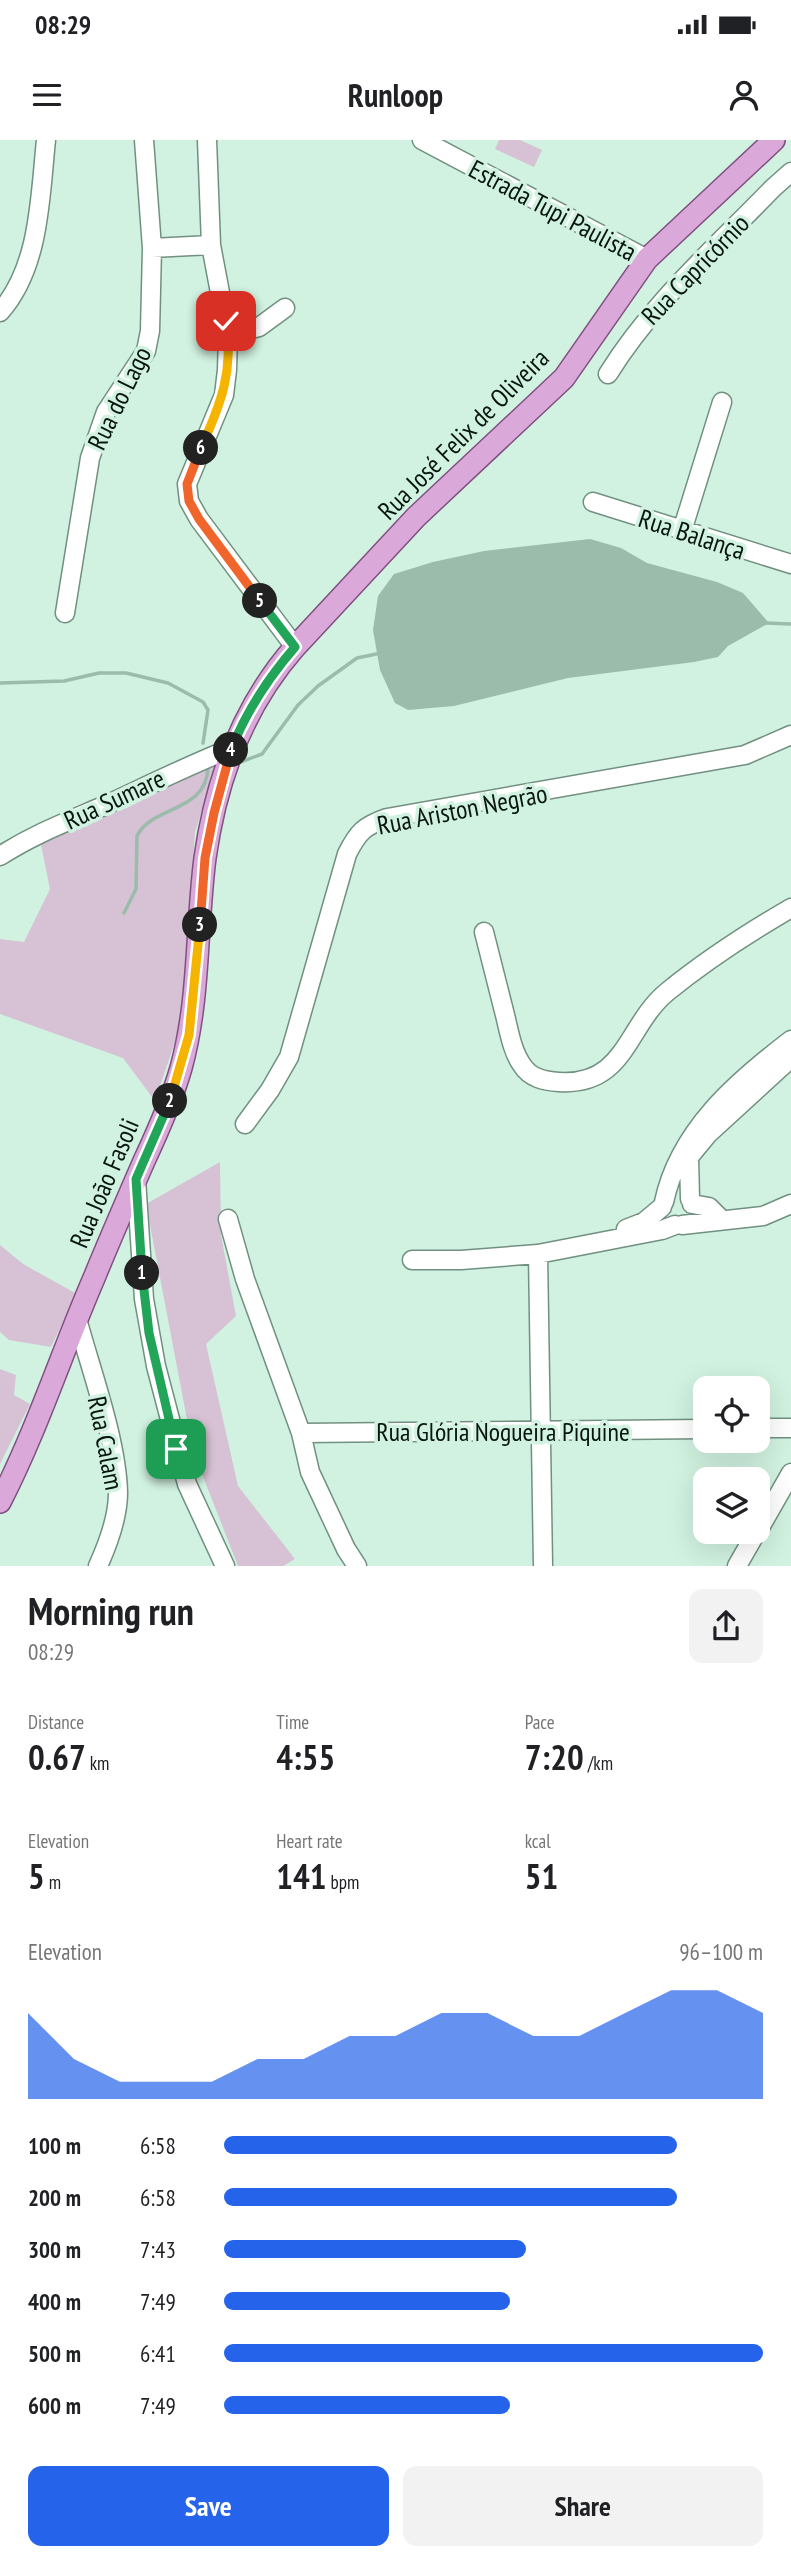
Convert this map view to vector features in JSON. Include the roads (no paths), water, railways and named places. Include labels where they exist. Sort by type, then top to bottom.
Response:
[{"type":"main road","name":"Rua José Felix de Oliveira","points":[[232,748],[256,702],[280,664],[295,647],[416,517],[564,377],[647,259],[774,140]]},
{"type":"main road","name":"Rua João Fasoli","points":[[0,1503],[168,1106],[189,1035],[205,858],[232,748]]},
{"type":"street","points":[[0,312],[14,294],[33,241],[46,140]]},
{"type":"street","name":"Rua do Lago","points":[[65,613],[85,482],[93,448],[106,412],[146,351],[150,331],[152,248],[144,140]]},
{"type":"street","points":[[207,140],[211,244],[228,335],[228,370],[224,395],[187,484],[189,501],[199,519],[295,647]]},
{"type":"street","name":"Estrada Tupi Paulista","points":[[422,140],[647,259]]},
{"type":"street","name":"Rua Capricórnio","points":[[608,374],[628,342],[653,311],[791,172]]},
{"type":"street","points":[[152,248],[211,244]]},
{"type":"street","points":[[228,335],[259,327],[285,308]]},
{"type":"street","points":[[682,531],[722,402]]},
{"type":"street","name":"Rua Balança","points":[[593,502],[791,564]]},
{"type":"street","name":"Rua Ariston Negrão","points":[[245,1124],[270,1090],[289,1057],[347,854],[357,834],[371,824],[387,818],[745,755],[791,736]]},
{"type":"street","name":"Rua Sumare","points":[[0,856],[32,836],[108,804],[176,770],[232,748]]},
{"type":"street","points":[[484,932],[513,1045],[522,1065],[534,1078],[566,1083],[604,1072],[620,1058],[647,1013],[664,995],[748,934],[791,908]]},
{"type":"street","points":[[679,1225],[692,1217],[689,1157],[731,1102],[791,1040]]},
{"type":"street","points":[[679,1225],[665,1219],[663,1205],[681,1153],[692,1133],[791,1058]]},
{"type":"street","points":[[136,1179],[144,1298],[156,1366],[187,1484],[225,1566]]},
{"type":"street","points":[[596,1241],[644,1222],[676,1194],[709,1208],[722,1220]]},
{"type":"street","points":[[412,1260],[538,1254],[679,1225],[763,1216],[791,1204]]},
{"type":"street","points":[[228,1219],[245,1279],[301,1433],[310,1472],[357,1566]]},
{"type":"street","points":[[538,1254],[542,1566]]},
{"type":"street","name":"Rua Calam","points":[[77,1319],[106,1427],[118,1495],[106,1549],[97,1566]]},
{"type":"street","points":[[770,1428],[791,1428]]},
{"type":"street","name":"Rua Glória Nogueira Piquine","points":[[301,1433],[693,1429]]},
{"type":"street","points":[[770,1510],[791,1473]]},
{"type":"street","points":[[737,1566],[750,1544]]},
{"type":"waterway","points":[[766,623],[791,624]]},
{"type":"waterway","points":[[238,763],[262,754],[298,705],[318,686],[357,658],[381,653]]},
{"type":"waterway","points":[[0,683],[64,681],[99,673],[126,673],[168,683],[203,702],[208,710],[203,743]]},
{"type":"waterway","points":[[124,913],[136,889],[137,836],[144,826],[154,819],[199,793],[208,767]]}]
